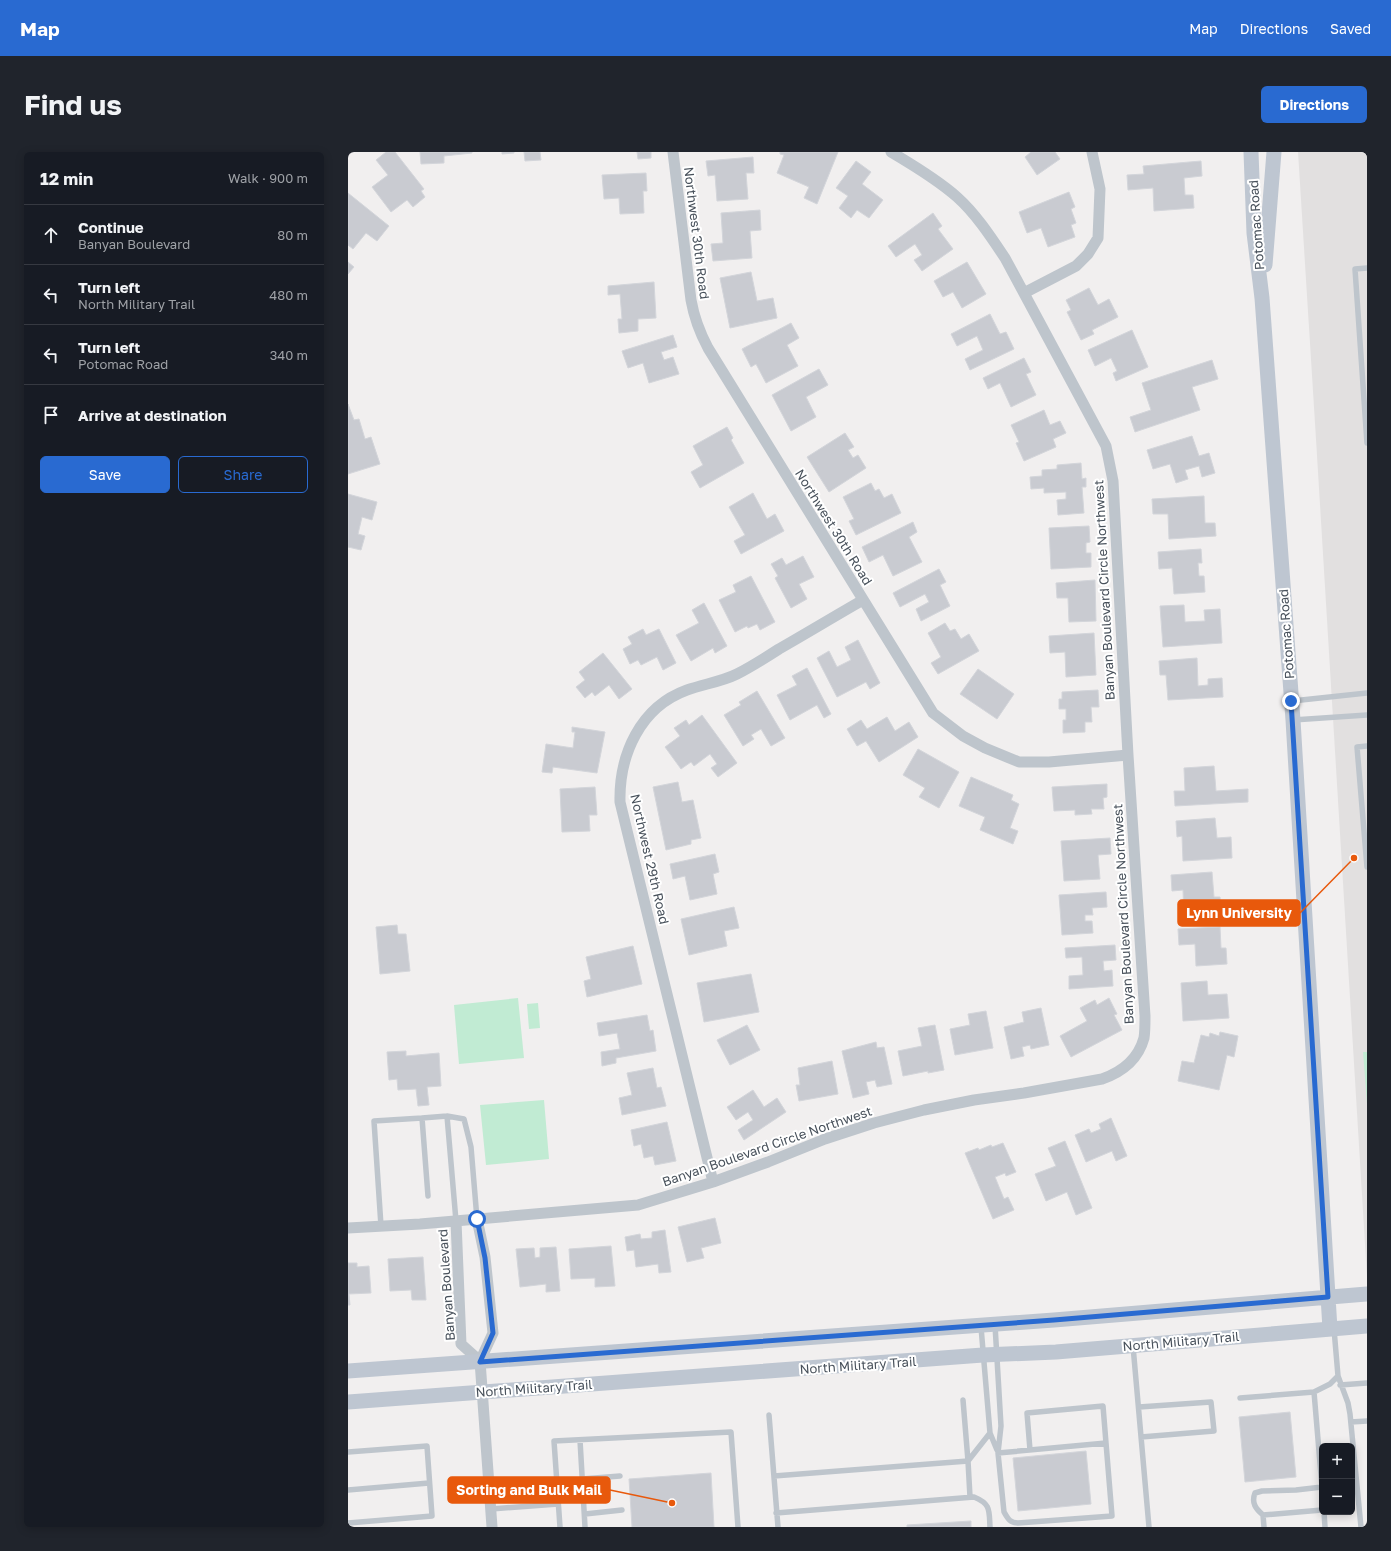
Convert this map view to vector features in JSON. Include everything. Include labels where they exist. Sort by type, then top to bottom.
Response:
[{"type":"main road","name":"Potomac Road","points":[[1251,152],[1254,233],[1262,298],[1293,720],[1328,1297],[1332,1329]]},
{"type":"main road","name":"Potomac Road","points":[[1262,298],[1274,152]]},
{"type":"main road","points":[[348,1371],[988,1325],[1367,1294]]},
{"type":"main road","name":"North Military Trail","points":[[348,1402],[1133,1345],[1367,1326]]},
{"type":"street","name":"Northwest 30th Road","points":[[673,152],[693,313],[702,337],[933,713],[963,736],[985,748],[1019,762],[1049,762],[1128,755]]},
{"type":"street","name":"Banyan Boulevard Circle Northwest","points":[[348,1228],[456,1221],[638,1205],[713,1182],[768,1162],[825,1138],[874,1123],[924,1110],[1102,1079],[1117,1073],[1132,1061],[1140,1049],[1144,1037],[1145,1016],[1111,470],[1106,446],[1006,258],[991,236],[957,197],[891,152]]},
{"type":"street","points":[[1024,293],[1076,266],[1088,254],[1098,238],[1100,189],[1092,152]]},
{"type":"street","name":"Northwest 29th Road","points":[[713,1182],[620,802],[620,789],[624,762],[634,738],[641,726],[668,698],[686,690],[736,675],[863,600]]},
{"type":"street","points":[[477,1219],[485,1258],[493,1333],[480,1362],[492,1527]]},
{"type":"street","name":"Banyan Boulevard","points":[[456,1221],[461,1344],[480,1362]]},
{"type":"lane","points":[[1367,268],[1355,269],[1367,443]]},
{"type":"lane","points":[[1291,701],[1367,693]]},
{"type":"lane","points":[[1293,720],[1367,715]]},
{"type":"lane","points":[[1367,746],[1357,747],[1367,867]]},
{"type":"lane","points":[[447,1116],[456,1221]]},
{"type":"lane","points":[[381,1226],[374,1121],[447,1116],[464,1119],[471,1147],[477,1219]]},
{"type":"lane","points":[[422,1118],[428,1196]]},
{"type":"lane","points":[[988,1325],[990,1355],[990,1433],[998,1452]]},
{"type":"lane","points":[[988,1325],[990,1355],[1001,1426],[998,1452],[1004,1512],[1008,1520],[1013,1523],[1112,1516],[1103,1406],[1027,1413],[1030,1450]]},
{"type":"lane","points":[[1332,1329],[1338,1376],[1340,1385],[1348,1403],[1351,1422],[1361,1527]]},
{"type":"lane","points":[[1133,1345],[1149,1527]]},
{"type":"lane","points":[[1240,1398],[1314,1392],[1330,1384],[1338,1376]]},
{"type":"lane","points":[[1340,1385],[1367,1383]]},
{"type":"lane","points":[[1314,1392],[1321,1479]]},
{"type":"lane","points":[[963,1400],[970,1497]]},
{"type":"lane","points":[[1138,1407],[1211,1402],[1214,1431],[1141,1437]]},
{"type":"lane","points":[[769,1415],[778,1527]]},
{"type":"lane","points":[[1351,1422],[1367,1421]]},
{"type":"lane","points":[[560,1527],[554,1441],[731,1432],[738,1527]]},
{"type":"lane","points":[[774,1476],[968,1461],[990,1433]]},
{"type":"lane","points":[[580,1440],[586,1527]]},
{"type":"lane","points":[[998,1452],[1106,1443]]},
{"type":"lane","points":[[348,1452],[427,1446],[432,1516],[348,1523]]},
{"type":"lane","points":[[582,1479],[620,1476]]},
{"type":"lane","points":[[348,1490],[429,1484]]},
{"type":"lane","points":[[1264,1527],[1263,1515],[1254,1505],[1253,1499],[1255,1493],[1262,1491],[1319,1487]]},
{"type":"lane","points":[[776,1513],[974,1496],[984,1500],[987,1505],[989,1510],[990,1527]]},
{"type":"lane","points":[[491,1509],[558,1504]]},
{"type":"lane","points":[[585,1514],[622,1510]]},
{"type":"lane","points":[[1263,1515],[1319,1511]]},
{"type":"lane","points":[[1324,1515],[1325,1527]]},
{"type":"shaded area","points":[[1298,152],[1367,152],[1367,1277],[1316,439]]},
{"type":"green space","points":[[518,998],[524,1058],[459,1064],[454,1005]]},
{"type":"green space","points":[[538,1003],[540,1028],[529,1029],[527,1004]]},
{"type":"green space","points":[[1363,1052],[1367,1052],[1367,1104]]},
{"type":"green space","points":[[544,1100],[549,1159],[486,1165],[480,1105]]},
{"type":"building","points":[[386,152],[395,152],[424,189],[421,191],[425,197],[413,207],[407,200],[391,212],[372,187],[388,175],[376,160]]},
{"type":"building","points":[[420,152],[472,153],[444,156],[444,163],[421,164]]},
{"type":"building","points":[[502,152],[514,152],[514,153],[502,154]]},
{"type":"building","points":[[524,152],[540,152],[541,160],[525,161]]},
{"type":"building","points":[[637,152],[651,152],[651,158],[638,159]]},
{"type":"building","points":[[780,152],[838,152],[817,204],[804,198],[809,187],[777,173],[784,155],[780,154]]},
{"type":"building","points":[[1031,152],[1055,152],[1060,159],[1037,175],[1025,157]]},
{"type":"building","points":[[753,157],[754,173],[746,173],[748,199],[717,201],[715,175],[708,176],[706,161]]},
{"type":"building","points":[[856,161],[871,172],[862,184],[883,200],[869,218],[857,210],[851,218],[839,208],[848,196],[836,188]]},
{"type":"building","points":[[1201,161],[1202,176],[1184,178],[1185,195],[1193,195],[1194,208],[1154,211],[1153,188],[1128,190],[1127,175],[1144,174],[1143,166]]},
{"type":"building","points":[[646,173],[647,191],[643,191],[644,213],[620,214],[619,198],[604,199],[602,175]]},
{"type":"building","points":[[1069,192],[1075,207],[1071,209],[1076,223],[1071,225],[1075,237],[1048,247],[1041,228],[1027,233],[1019,212]]},
{"type":"building","points":[[348,193],[389,226],[377,241],[366,233],[353,249],[348,245]]},
{"type":"building","points":[[760,210],[761,230],[750,231],[752,258],[713,261],[711,244],[723,243],[721,213]]},
{"type":"building","points":[[933,213],[942,226],[938,229],[953,249],[922,271],[914,260],[922,255],[915,244],[896,257],[888,246]]},
{"type":"building","points":[[348,262],[354,267],[348,274]]},
{"type":"building","points":[[967,262],[986,294],[962,308],[953,292],[943,297],[934,281]]},
{"type":"building","points":[[751,272],[757,301],[773,298],[777,318],[730,328],[720,278]]},
{"type":"building","points":[[654,282],[656,318],[638,319],[638,331],[619,333],[618,319],[622,319],[620,294],[608,295],[608,286]]},
{"type":"building","points":[[1089,288],[1098,305],[1109,299],[1118,317],[1092,330],[1094,334],[1081,340],[1067,312],[1071,310],[1066,300]]},
{"type":"building","points":[[990,314],[1000,334],[1006,332],[1014,349],[970,370],[965,359],[983,350],[977,336],[957,346],[951,334]]},
{"type":"building","points":[[791,323],[799,338],[787,345],[798,366],[766,383],[756,364],[751,367],[742,349]]},
{"type":"building","points":[[1132,330],[1148,367],[1116,381],[1113,373],[1117,371],[1111,358],[1095,366],[1088,350]]},
{"type":"building","points":[[673,335],[677,347],[661,352],[664,360],[673,357],[679,374],[649,383],[643,363],[628,368],[622,351]]},
{"type":"building","points":[[1024,358],[1031,372],[1026,374],[1036,395],[1011,407],[1000,383],[988,389],[983,378]]},
{"type":"building","points":[[1212,360],[1218,379],[1192,387],[1200,410],[1135,432],[1130,417],[1151,410],[1142,383]]},
{"type":"building","points":[[819,369],[828,385],[806,397],[816,417],[791,431],[772,395]]},
{"type":"building","points":[[348,404],[354,420],[359,419],[365,439],[371,437],[380,464],[348,474]]},
{"type":"building","points":[[1044,410],[1050,425],[1060,421],[1066,433],[1053,439],[1056,447],[1024,461],[1016,443],[1019,442],[1011,425]]},
{"type":"building","points":[[727,427],[733,438],[731,440],[744,463],[700,488],[691,472],[703,465],[693,446]]},
{"type":"building","points":[[845,433],[854,447],[848,450],[853,458],[858,455],[866,468],[829,492],[807,457]]},
{"type":"building","points":[[1192,436],[1199,456],[1209,453],[1215,473],[1202,477],[1199,466],[1185,470],[1188,479],[1176,483],[1170,464],[1153,469],[1147,450]]},
{"type":"building","points":[[1081,463],[1082,479],[1086,478],[1086,487],[1082,487],[1084,513],[1058,515],[1057,500],[1066,499],[1066,492],[1044,493],[1044,488],[1031,489],[1030,477],[1042,476],[1042,470],[1057,469],[1057,465]]},
{"type":"building","points":[[871,483],[875,491],[879,489],[884,498],[892,494],[901,513],[856,535],[849,521],[854,519],[843,497]]},
{"type":"building","points":[[753,493],[767,519],[775,514],[784,531],[741,554],[734,541],[745,535],[729,507]]},
{"type":"building","points":[[348,494],[377,502],[372,520],[362,517],[358,534],[365,536],[361,550],[348,547]]},
{"type":"building","points":[[1204,496],[1205,523],[1215,523],[1216,536],[1169,539],[1168,514],[1153,514],[1152,499]]},
{"type":"building","points":[[913,522],[917,532],[909,537],[922,562],[893,576],[883,555],[869,562],[862,547]]},
{"type":"building","points":[[1089,526],[1090,542],[1086,543],[1086,553],[1091,553],[1091,567],[1051,569],[1049,528]]},
{"type":"building","points":[[1201,549],[1202,563],[1198,563],[1199,576],[1204,576],[1205,592],[1174,594],[1172,568],[1159,569],[1158,552]]},
{"type":"building","points":[[803,556],[814,577],[799,584],[807,599],[791,608],[775,578],[778,576],[771,564],[782,558],[786,565]]},
{"type":"building","points":[[939,569],[946,582],[940,585],[950,606],[921,621],[916,609],[929,602],[925,594],[900,607],[893,593]]},
{"type":"building","points":[[751,576],[775,622],[760,630],[757,624],[748,628],[747,626],[735,632],[719,600],[736,592],[733,585]]},
{"type":"building","points":[[1095,580],[1096,621],[1069,622],[1068,598],[1057,598],[1056,583]]},
{"type":"building","points":[[704,603],[727,646],[715,653],[713,648],[691,661],[676,635],[699,623],[692,610]]},
{"type":"building","points":[[1184,605],[1185,622],[1205,621],[1204,610],[1220,609],[1222,643],[1163,647],[1160,606]]},
{"type":"building","points":[[945,623],[950,631],[955,629],[961,639],[969,634],[979,651],[938,674],[931,663],[941,657],[928,633]]},
{"type":"building","points":[[643,629],[646,635],[659,629],[676,663],[663,670],[657,657],[641,665],[638,660],[630,664],[623,649],[632,644],[628,637]]},
{"type":"building","points":[[1094,633],[1096,675],[1066,677],[1065,652],[1050,653],[1049,636]]},
{"type":"building","points":[[858,640],[880,683],[870,689],[866,682],[837,697],[817,658],[829,651],[837,667],[851,660],[845,647]]},
{"type":"building","points":[[603,653],[632,689],[619,699],[609,685],[595,696],[592,692],[585,698],[576,687],[585,680],[579,672]]},
{"type":"building","points":[[1197,658],[1198,686],[1208,685],[1208,679],[1222,678],[1223,697],[1168,700],[1166,675],[1160,675],[1159,661]]},
{"type":"building","points":[[807,668],[831,714],[824,718],[817,705],[790,720],[777,695],[797,685],[792,676]]},
{"type":"building","points":[[978,669],[1014,694],[997,719],[960,694]]},
{"type":"building","points":[[1098,690],[1099,707],[1091,707],[1092,722],[1085,722],[1085,732],[1063,733],[1063,720],[1066,720],[1066,709],[1059,709],[1059,699],[1062,699],[1062,692]]},
{"type":"building","points":[[757,691],[785,738],[771,746],[761,729],[751,735],[754,739],[743,746],[724,715],[741,705],[739,702]]},
{"type":"building","points":[[702,715],[737,763],[718,777],[711,768],[717,764],[710,754],[694,766],[691,762],[681,769],[665,747],[680,736],[674,728],[686,720],[689,725]]},
{"type":"building","points":[[887,717],[895,731],[909,722],[918,737],[879,762],[866,741],[857,746],[847,729],[861,720],[867,729]]},
{"type":"building","points":[[572,727],[605,732],[597,773],[553,767],[552,773],[542,772],[546,744],[573,748],[575,732],[572,732]]},
{"type":"building","points":[[918,749],[959,772],[939,808],[919,797],[925,788],[903,775]]},
{"type":"building","points":[[1214,766],[1216,791],[1248,789],[1248,802],[1175,806],[1174,791],[1185,791],[1184,768]]},
{"type":"building","points":[[971,777],[1013,795],[1011,800],[1019,804],[1010,828],[1018,831],[1013,844],[980,830],[985,817],[959,806]]},
{"type":"building","points":[[678,782],[682,802],[693,800],[701,838],[691,840],[691,844],[666,850],[653,787]]},
{"type":"building","points":[[1107,784],[1107,797],[1103,798],[1104,809],[1091,809],[1092,814],[1075,815],[1075,810],[1054,811],[1052,787]]},
{"type":"building","points":[[595,787],[597,815],[589,815],[590,831],[562,832],[560,789]]},
{"type":"building","points":[[1215,818],[1217,838],[1231,837],[1232,858],[1183,861],[1182,836],[1177,837],[1176,821]]},
{"type":"building","points":[[1110,838],[1111,854],[1098,855],[1100,879],[1064,881],[1061,841]]},
{"type":"building","points":[[715,854],[719,872],[713,874],[717,894],[690,900],[685,876],[673,879],[670,864]]},
{"type":"building","points":[[1212,872],[1214,897],[1220,897],[1221,912],[1184,915],[1183,890],[1172,891],[1171,875]]},
{"type":"building","points":[[1106,892],[1107,907],[1092,908],[1093,915],[1085,915],[1085,921],[1092,921],[1093,933],[1062,935],[1059,895]]},
{"type":"building","points":[[734,907],[739,928],[724,931],[727,946],[689,955],[681,919]]},
{"type":"building","points":[[397,925],[398,934],[406,934],[410,971],[380,974],[376,927]]},
{"type":"building","points":[[1220,927],[1221,948],[1226,948],[1227,964],[1196,966],[1195,944],[1179,945],[1178,929]]},
{"type":"building","points":[[1115,945],[1116,960],[1103,961],[1104,971],[1112,970],[1113,986],[1069,989],[1069,976],[1083,975],[1082,957],[1066,958],[1065,948]]},
{"type":"building","points":[[633,946],[642,984],[587,997],[584,981],[591,979],[586,957]]},
{"type":"building","points":[[751,974],[759,1012],[704,1022],[697,983]]},
{"type":"building","points":[[1207,981],[1208,995],[1227,994],[1229,1018],[1183,1021],[1181,983]]},
{"type":"building","points":[[1109,998],[1117,1014],[1114,1015],[1122,1030],[1071,1057],[1060,1036],[1087,1021],[1080,1008],[1095,1000],[1097,1005]]},
{"type":"building","points":[[1041,1008],[1049,1045],[1031,1049],[1030,1045],[1022,1047],[1024,1056],[1011,1059],[1004,1027],[1024,1022],[1022,1012]]},
{"type":"building","points":[[986,1011],[993,1048],[955,1055],[950,1029],[970,1025],[968,1014]]},
{"type":"building","points":[[647,1015],[650,1031],[653,1030],[656,1051],[616,1058],[616,1063],[602,1066],[601,1052],[620,1049],[617,1033],[599,1036],[597,1023]]},
{"type":"building","points":[[747,1025],[760,1050],[730,1065],[717,1040]]},
{"type":"building","points":[[935,1025],[944,1070],[928,1073],[928,1071],[903,1076],[898,1051],[922,1046],[918,1028]]},
{"type":"building","points":[[1220,1032],[1238,1036],[1234,1057],[1227,1055],[1219,1090],[1178,1081],[1182,1061],[1194,1063],[1201,1035],[1209,1037],[1210,1033],[1219,1036]]},
{"type":"building","points":[[876,1042],[877,1048],[884,1047],[892,1084],[877,1087],[875,1080],[866,1082],[869,1094],[853,1098],[842,1051]]},
{"type":"building","points":[[406,1051],[406,1056],[439,1053],[441,1086],[427,1087],[429,1105],[418,1106],[416,1089],[398,1090],[397,1079],[389,1080],[387,1052]]},
{"type":"building","points":[[832,1061],[838,1094],[799,1101],[796,1085],[800,1085],[798,1068]]},
{"type":"building","points":[[653,1068],[657,1088],[661,1087],[666,1106],[622,1115],[619,1098],[632,1095],[627,1073]]},
{"type":"building","points":[[753,1090],[764,1107],[777,1098],[786,1112],[744,1140],[738,1130],[753,1120],[748,1112],[736,1120],[727,1107]]},
{"type":"building","points":[[1111,1118],[1127,1156],[1116,1161],[1112,1151],[1086,1162],[1075,1135],[1089,1129],[1091,1133],[1101,1129],[1099,1124]]},
{"type":"building","points":[[667,1122],[676,1161],[655,1165],[653,1156],[644,1158],[641,1144],[634,1146],[631,1130]]},
{"type":"building","points":[[1065,1141],[1092,1208],[1076,1215],[1067,1192],[1046,1201],[1035,1174],[1056,1166],[1048,1148]]},
{"type":"building","points":[[1003,1143],[1016,1172],[1006,1176],[1005,1173],[995,1177],[1004,1199],[1008,1197],[1014,1210],[993,1219],[965,1153],[978,1148],[979,1150],[991,1145],[992,1147]]},
{"type":"building","points":[[715,1218],[721,1243],[701,1248],[704,1258],[687,1262],[678,1227]]},
{"type":"building","points":[[665,1230],[671,1272],[659,1273],[658,1264],[636,1267],[634,1250],[627,1251],[625,1237],[640,1234],[641,1239],[652,1238],[652,1232]]},
{"type":"building","points":[[611,1246],[615,1286],[595,1287],[595,1278],[571,1279],[569,1249]]},
{"type":"building","points":[[556,1247],[560,1291],[546,1292],[546,1284],[520,1287],[516,1249],[534,1248],[535,1258],[540,1257],[540,1248]]},
{"type":"building","points":[[423,1257],[426,1300],[412,1300],[411,1290],[390,1291],[388,1259]]},
{"type":"building","points":[[348,1263],[357,1263],[357,1267],[369,1266],[371,1293],[349,1294],[350,1305],[348,1305]]},
{"type":"building","points":[[1290,1412],[1296,1477],[1245,1482],[1239,1417]]},
{"type":"building","points":[[1086,1451],[1091,1504],[1018,1511],[1013,1458]]},
{"type":"building","points":[[711,1473],[714,1527],[632,1527],[629,1479]]},
{"type":"building","points":[[971,1521],[971,1527],[907,1527],[907,1525]]},
{"type":"place","name":"Lynn University","points":[[1354,858]]},
{"type":"place","name":"Sorting and Bulk Mail","points":[[672,1503]]},
{"type":"route","points":[[477,1219],[485,1258],[493,1333],[480,1362],[1054,1320],[1328,1297],[1291,701]]}]
